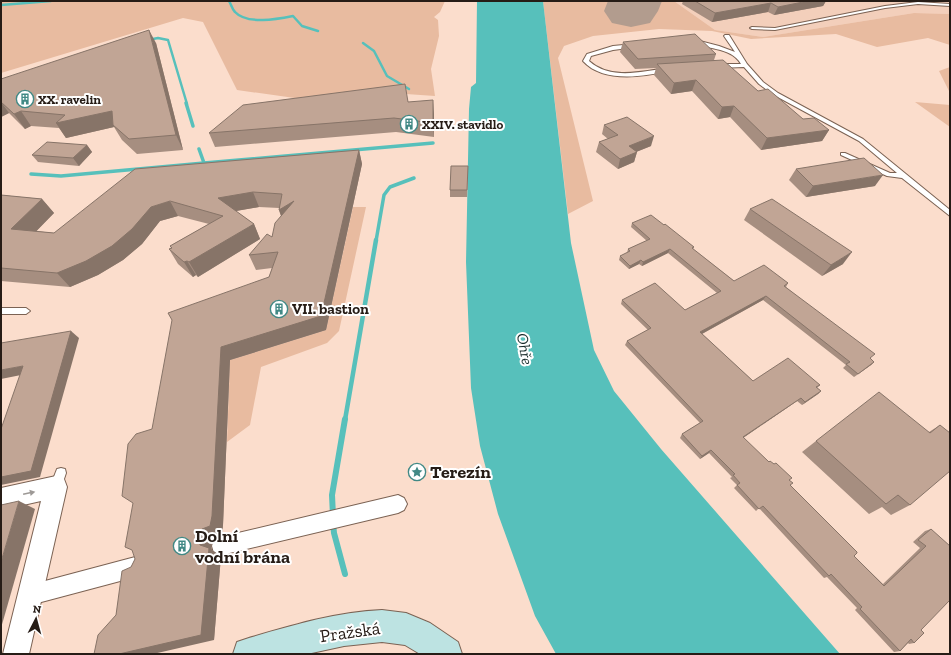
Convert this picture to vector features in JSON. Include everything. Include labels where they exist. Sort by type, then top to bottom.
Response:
[{"type":"main road","name":"Pražská","points":[[249,654],[332,633],[358,628],[381,626],[399,627],[415,632],[430,640],[446,654]]},
{"type":"street","points":[[1,499],[58,480],[16,654]]},
{"type":"street","points":[[221,546],[398,504]]},
{"type":"street","points":[[30,595],[140,566]]},
{"type":"lane","points":[[752,28],[775,29],[885,7],[918,3],[950,5]]},
{"type":"lane","points":[[727,36],[745,65],[761,83],[776,94],[861,140],[950,214]]},
{"type":"lane","points":[[683,42],[691,41],[706,43],[722,48],[732,54],[739,55]]},
{"type":"lane","points":[[644,45],[613,48],[588,55],[586,61],[591,67],[600,72],[615,74],[675,70]]},
{"type":"lane","points":[[711,66],[745,65]]},
{"type":"lane","points":[[843,154],[889,175],[906,176]]},
{"type":"lane","points":[[1,310],[26,311]]},
{"type":"shaded area","points":[[1,1],[445,1],[440,12],[434,17],[438,20],[439,36],[431,69],[435,96],[406,94],[323,102],[237,90],[203,22],[183,18],[1,73]]},
{"type":"shaded area","points":[[543,1],[674,1],[715,30],[763,37],[914,13],[950,14],[950,45],[928,38],[877,47],[836,34],[751,39],[712,31],[659,29],[593,36],[564,46],[558,58],[593,201],[568,214]]},
{"type":"shaded area","points":[[674,1],[950,1],[950,14],[914,13],[763,37],[715,30]]},
{"type":"shaded area","points":[[950,67],[950,93],[939,71]]},
{"type":"shaded area","points":[[915,102],[950,105],[950,127]]},
{"type":"shaded area","points":[[353,207],[366,207],[339,331],[327,343],[261,367],[250,425],[227,442],[230,360],[326,330]]},
{"type":"water","name":"Ohře","points":[[477,1],[543,1],[571,243],[594,350],[614,391],[661,449],[840,654],[556,654],[535,616],[498,514],[480,446],[471,388],[466,262],[469,109],[471,87],[476,83]]},
{"type":"building","points":[[695,1],[808,1],[778,7],[771,3],[715,13]]},
{"type":"building","points":[[149,30],[176,135],[129,139],[113,125],[112,111],[56,123],[65,115],[21,111],[14,114],[1,102],[1,79]]},
{"type":"building","points":[[695,34],[716,54],[638,59],[623,42]]},
{"type":"building","points":[[723,60],[758,91],[768,89],[803,119],[814,118],[829,130],[767,138],[734,106],[722,107],[696,80],[674,83],[657,64]]},
{"type":"building","points":[[405,84],[408,102],[433,100],[433,123],[394,118],[209,133],[243,105]]},
{"type":"building","points":[[627,117],[654,136],[629,146],[637,152],[620,159],[599,142],[618,135],[604,125]]},
{"type":"building","points":[[47,142],[87,145],[73,158],[32,155]]},
{"type":"building","points":[[359,150],[321,316],[221,347],[212,516],[210,526],[202,529],[198,537],[200,545],[209,548],[201,635],[119,654],[94,654],[98,635],[116,615],[122,571],[131,567],[135,559],[132,550],[125,547],[133,503],[122,496],[128,444],[136,434],[152,429],[172,320],[168,313],[269,277],[278,252],[249,255],[267,234],[272,237],[275,223],[294,201],[279,210],[282,194],[253,192],[218,198],[254,224],[189,262],[184,262],[169,249],[172,248],[170,246],[223,216],[170,201],[151,207],[132,229],[112,246],[86,261],[57,273],[1,268],[1,195],[42,199],[11,229],[54,233],[135,169]]},
{"type":"building","points":[[864,158],[883,175],[813,186],[796,169]]},
{"type":"building","points":[[451,166],[468,166],[467,190],[450,190]]},
{"type":"building","points":[[772,199],[852,252],[831,265],[750,209]]},
{"type":"building","points":[[651,215],[694,247],[692,248],[734,281],[764,265],[788,283],[784,286],[875,354],[870,358],[874,362],[858,374],[846,364],[850,362],[766,296],[700,332],[753,381],[788,358],[820,385],[816,387],[821,391],[805,402],[801,398],[743,437],[769,462],[770,461],[774,464],[776,463],[792,478],[789,480],[793,483],[790,485],[857,552],[854,556],[884,586],[926,546],[918,540],[931,529],[950,546],[950,600],[921,630],[924,633],[914,643],[911,639],[900,651],[860,609],[862,607],[831,574],[829,576],[763,506],[759,509],[737,485],[740,483],[733,475],[735,474],[711,450],[702,456],[682,434],[703,421],[627,341],[651,328],[622,300],[655,283],[685,310],[721,291],[670,249],[643,262],[641,260],[630,266],[620,256],[630,251],[628,249],[650,239],[632,223]]},
{"type":"building","points":[[71,331],[31,471],[1,477],[1,429],[23,366],[1,370],[1,343]]},
{"type":"building","points":[[879,392],[930,433],[940,425],[950,433],[950,471],[910,505],[898,495],[886,504],[816,441]]},
{"type":"building","points":[[19,501],[1,562],[1,505]]},
{"type":"waterway","points":[[1,5],[51,1]]},
{"type":"waterway","points":[[229,1],[235,12],[247,19],[263,20],[293,16],[302,26],[318,31]]},
{"type":"waterway","points":[[148,40],[158,38],[168,40],[187,104]]},
{"type":"waterway","points":[[363,43],[374,51],[387,76],[409,89]]},
{"type":"waterway","points":[[186,103],[193,126]]},
{"type":"waterway","points":[[204,163],[433,143]]},
{"type":"waterway","points":[[199,149],[204,163]]},
{"type":"waterway","points":[[31,174],[61,176],[204,163]]},
{"type":"waterway","points":[[376,241],[384,195],[390,187],[414,178]]},
{"type":"waterway","points":[[345,420],[376,240]]},
{"type":"waterway","points":[[333,516],[332,495],[345,419]]},
{"type":"waterway","points":[[333,523],[334,533],[345,574]]},
{"type":"runway","points":[[631,11],[635,1]]},
{"type":"place","name":"XX. ravelin","points":[[25,99]]},
{"type":"place","name":"XXIV. stavidlo","points":[[409,124]]},
{"type":"place","name":"VII. bastion","points":[[279,309]]},
{"type":"place","name":"Terezín","points":[[417,472]]},
{"type":"place","name":"Dolní vodní brána","points":[[182,546]]}]
